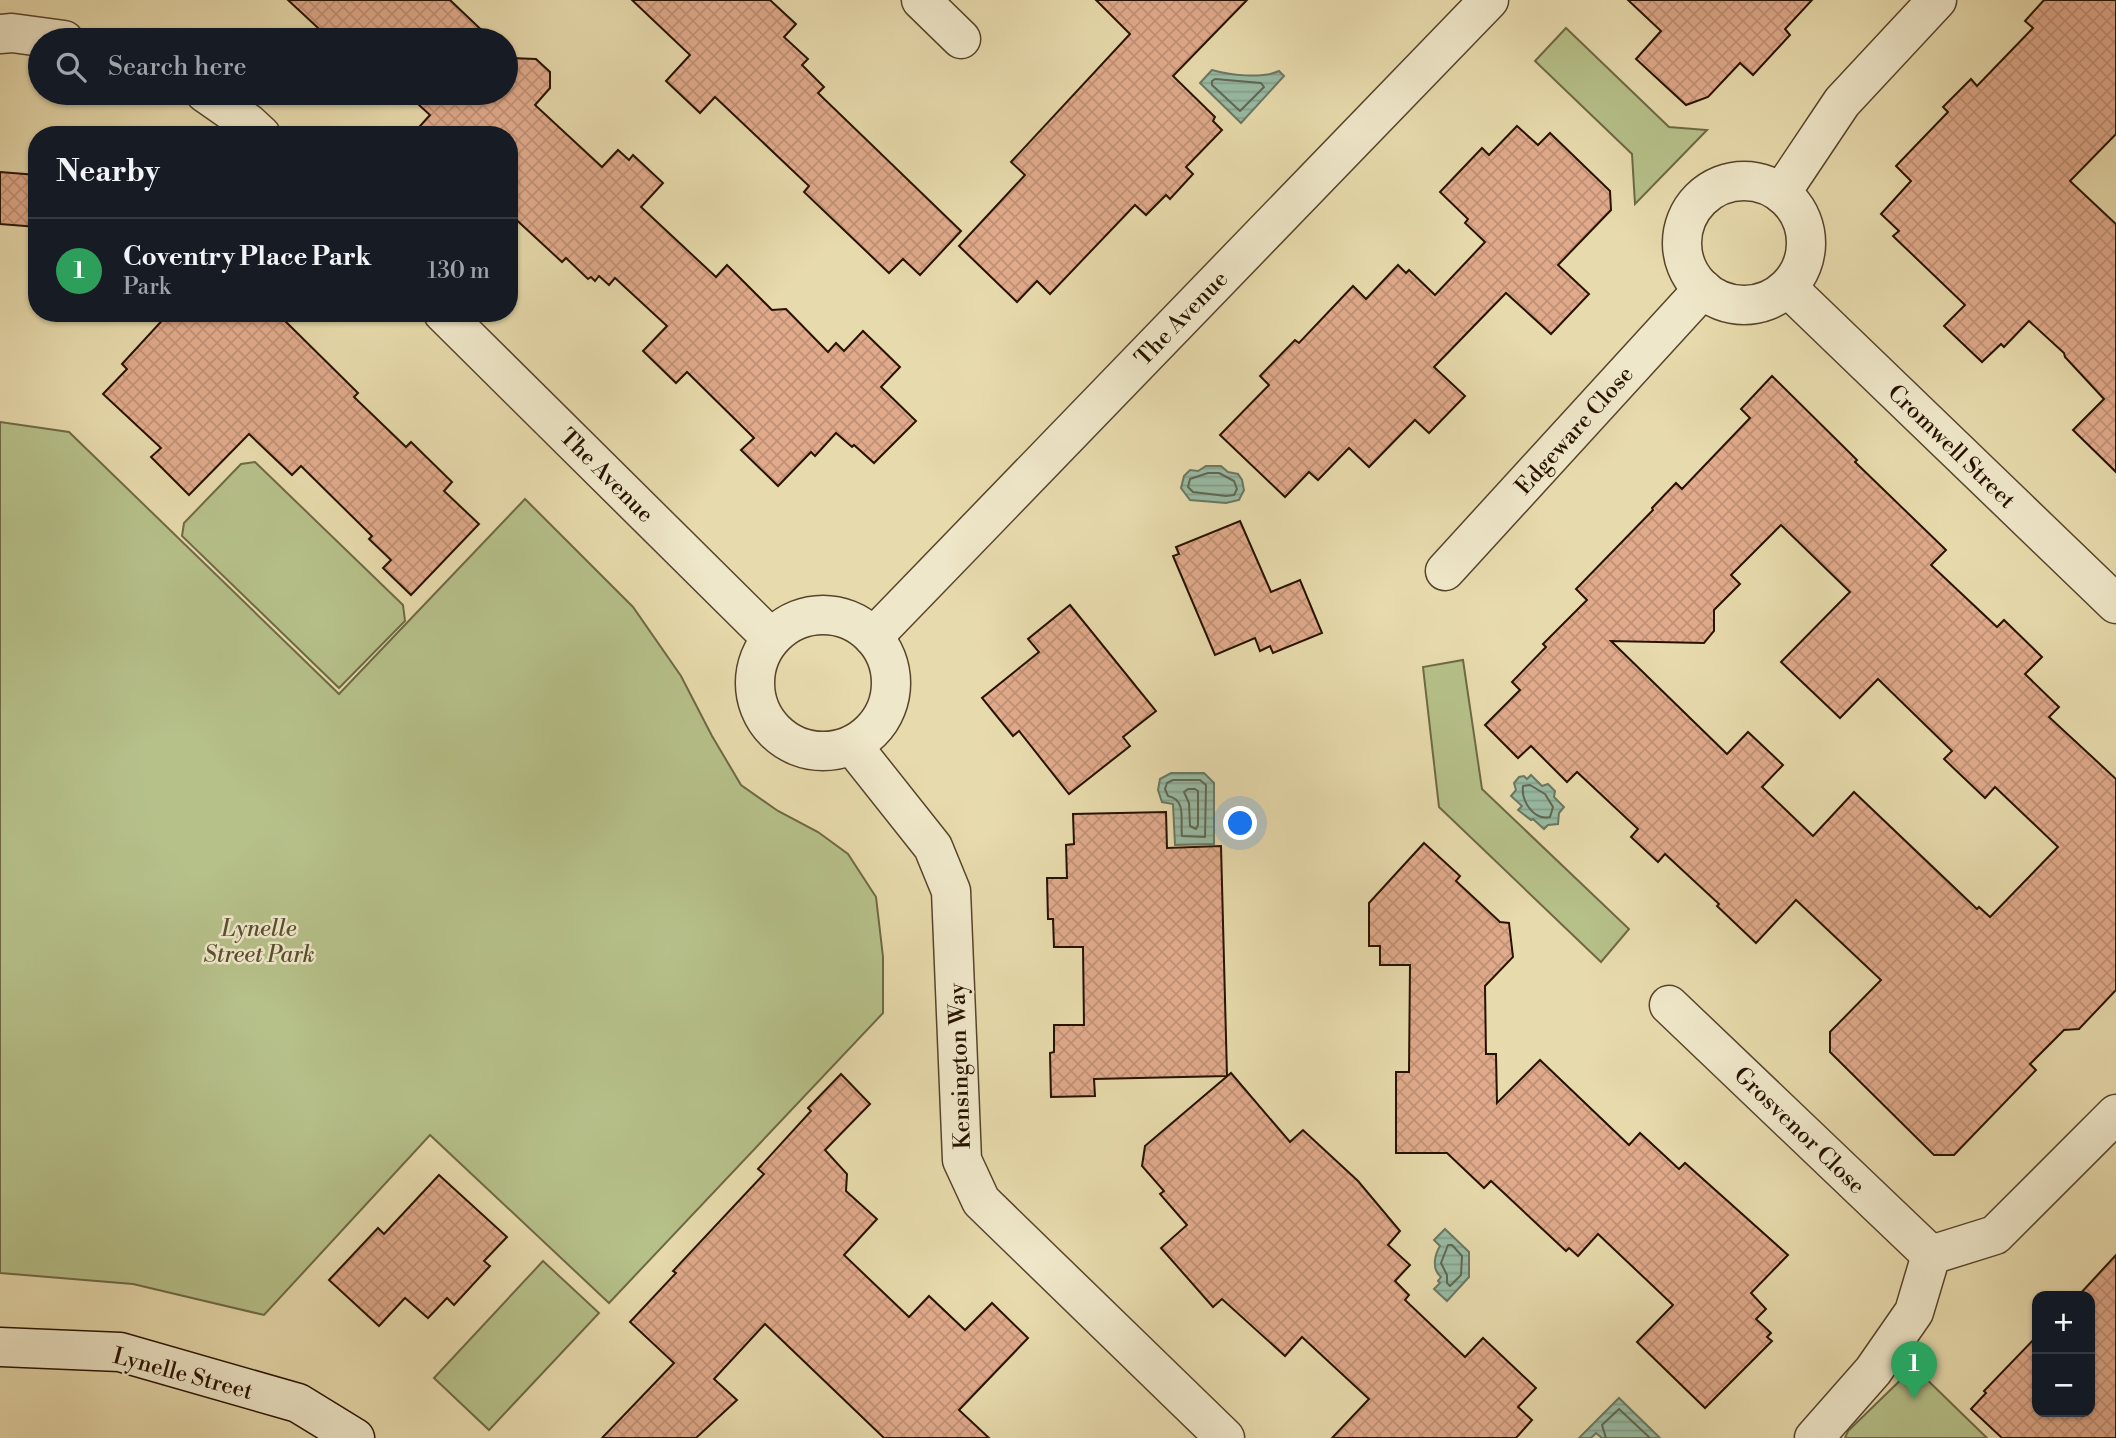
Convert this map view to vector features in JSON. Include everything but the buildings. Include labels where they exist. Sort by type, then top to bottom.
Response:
[{"type":"street","points":[[921,0],[961,39]]},
{"type":"street","name":"The Avenue","points":[[873,637],[1489,0]]},
{"type":"street","points":[[1780,193],[1842,102],[1937,0]]},
{"type":"street","points":[[0,34],[28,35]]},
{"type":"street","points":[[223,105],[252,126]]},
{"type":"street","points":[[1742,181],[1762,184],[1780,193],[1793,205],[1802,221],[1806,238],[1805,257],[1788,288],[1773,298],[1755,304],[1737,304],[1718,299],[1703,289],[1691,275],[1684,260],[1682,242],[1692,209],[1706,194],[1723,185],[1742,181]]},
{"type":"street","name":"Cromwell Street","points":[[1788,288],[2116,604]]},
{"type":"street","name":"Edgeware Close","points":[[1445,571],[1703,289]]},
{"type":"street","name":"The Avenue","points":[[452,322],[771,638]]},
{"type":"street","points":[[824,614],[844,618],[861,626],[873,637],[886,658],[891,678],[890,698],[883,718],[870,734],[852,745],[830,751],[806,750],[785,740],[768,724],[757,704],[754,680],[760,658],[771,638],[786,625],[804,617],[824,614]]},
{"type":"street","name":"Kensington Way","points":[[852,745],[933,847],[951,891],[962,1160],[981,1201],[1225,1438]]},
{"type":"street","name":"Grosvenor Close","points":[[1669,1005],[1931,1255]]},
{"type":"street","points":[[1814,1438],[1873,1371],[1914,1312],[1931,1255],[1995,1235],[2116,1114]]},
{"type":"street","name":"Lynelle Street","points":[[0,1348],[120,1352],[298,1404],[355,1438]]},
{"type":"green space","points":[[1566,28],[1669,127],[1707,130],[1635,204],[1632,154],[1535,61]]},
{"type":"green space","name":"Lynelle Street Park","points":[[0,422],[69,432],[339,694],[525,499],[633,607],[681,676],[741,785],[778,811],[818,832],[848,854],[876,897],[883,957],[883,1013],[609,1303],[430,1135],[264,1315],[133,1284],[0,1273]]},
{"type":"green space","points":[[255,462],[403,605],[405,621],[339,688],[182,536],[184,523],[241,464]]},
{"type":"green space","points":[[1463,660],[1482,789],[1629,929],[1601,962],[1439,807],[1423,667]]},
{"type":"green space","points":[[543,1261],[599,1313],[489,1430],[434,1378]]},
{"type":"green space","points":[[1914,1367],[1987,1438],[1845,1438],[1848,1431]]},
{"type":"water","points":[[1212,70],[1255,76],[1279,71],[1284,76],[1241,123],[1200,83]]},
{"type":"water","points":[[1206,466],[1221,466],[1228,472],[1238,474],[1244,490],[1239,500],[1226,503],[1190,500],[1181,488],[1184,476],[1190,470],[1198,471]]},
{"type":"water","points":[[1171,773],[1204,773],[1214,783],[1214,844],[1175,845],[1173,804],[1162,802],[1158,790],[1160,779]]},
{"type":"water","points":[[1531,775],[1542,786],[1548,784],[1555,791],[1554,797],[1564,807],[1559,813],[1558,824],[1548,825],[1544,829],[1518,810],[1522,806],[1511,796],[1516,790],[1514,783],[1519,777],[1524,776],[1527,779]]},
{"type":"water","points":[[1445,1229],[1469,1252],[1469,1277],[1447,1301],[1434,1289],[1440,1283],[1438,1281],[1441,1277],[1435,1266],[1435,1257],[1440,1246],[1434,1240]]},
{"type":"water","points":[[1619,1398],[1660,1438],[1602,1438],[1596,1433],[1591,1438],[1579,1438]]},
{"type":"place","name":"Coventry Place Park","points":[[1914,1399]]}]
